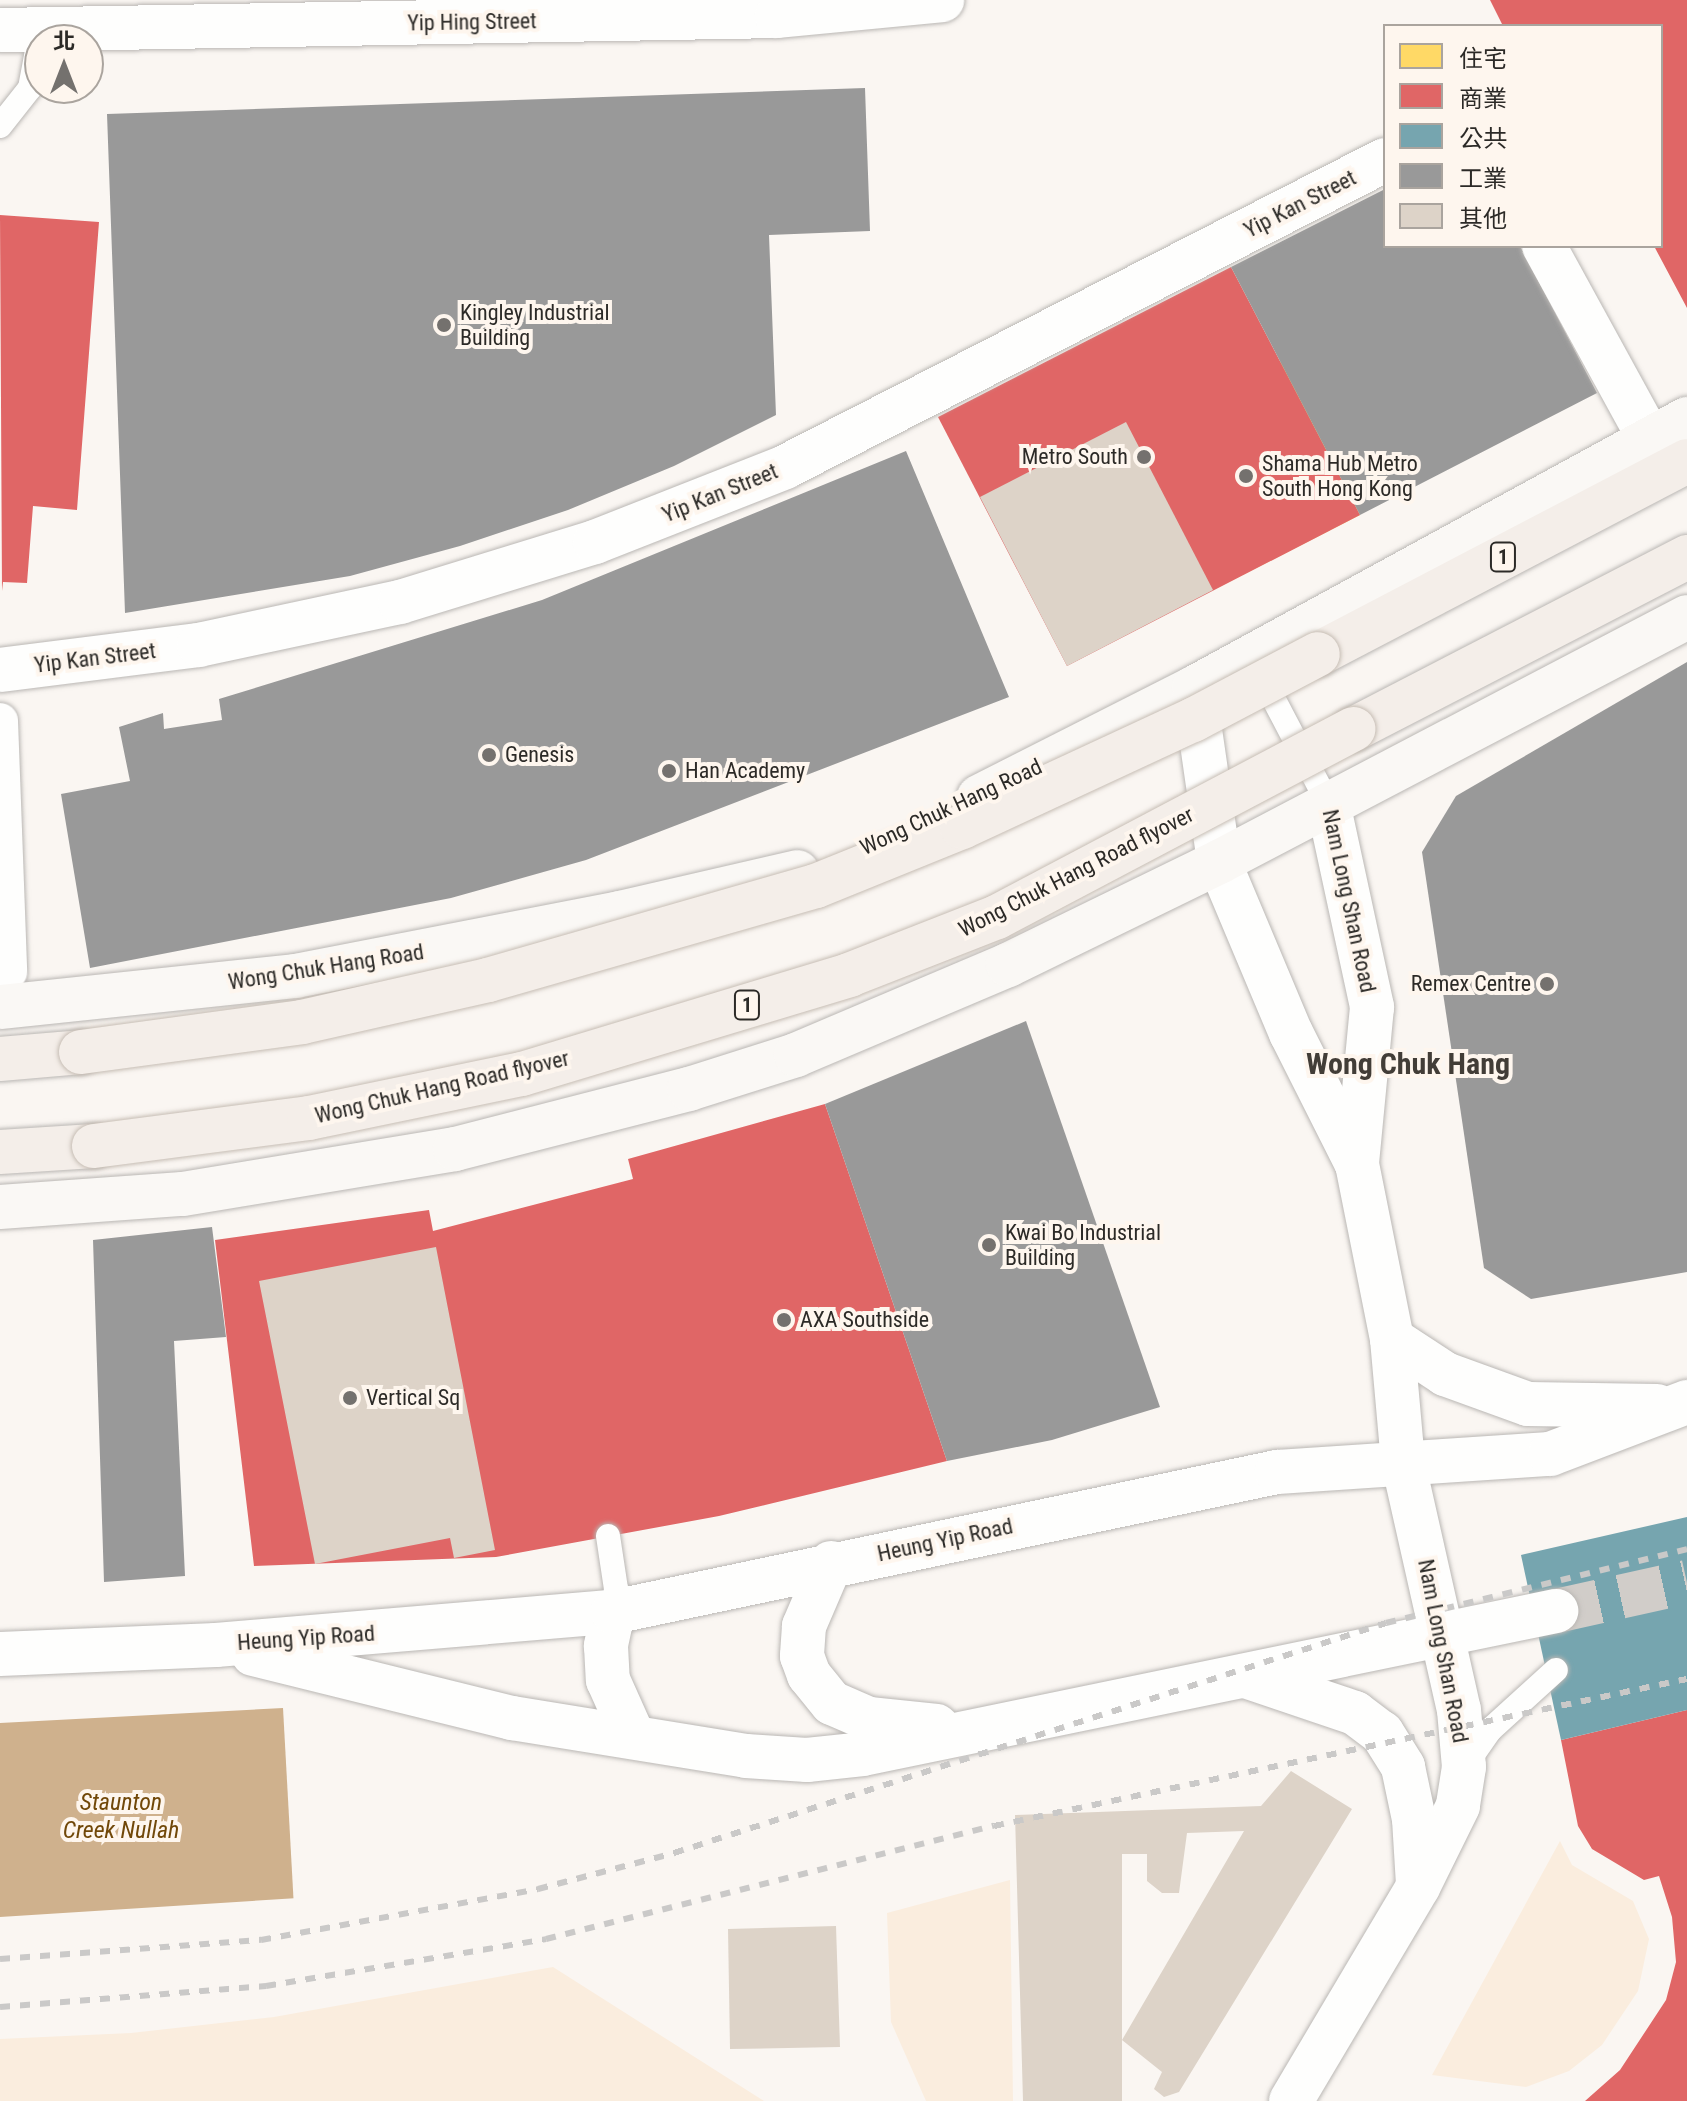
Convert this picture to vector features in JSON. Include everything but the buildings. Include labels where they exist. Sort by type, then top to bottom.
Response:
[{"type":"highway","name":"1","points":[[0,1059],[81,1052],[302,1022],[625,944],[816,886],[962,827],[1193,720],[1668,450]]},
{"type":"highway","name":"Wong Chuk Hang Road flyover","points":[[0,1152],[94,1146],[309,1118],[522,1074],[849,975],[997,917],[1687,557]]},
{"type":"main road","name":"Wong Chuk Hang Road","points":[[5,989],[296,976],[620,913],[819,867],[933,821],[1252,657],[1668,450],[1687,419]]},
{"type":"main road","points":[[0,1207],[183,1194],[314,1175],[455,1149],[689,1089],[898,1015],[1219,862],[1687,617]]},
{"type":"street","name":"Yip Hing Street","points":[[20,30],[777,16],[879,10],[942,0]]},
{"type":"street","name":"Yip Kan Street","points":[[0,670],[199,645],[384,606],[595,542],[785,467],[1383,161]]},
{"type":"street","points":[[1545,248],[1668,450]]},
{"type":"street","name":"Nam Long Shan Road","points":[[1194,688],[1219,862],[1291,1033],[1357,1164],[1392,1339],[1403,1462],[1459,1710],[1464,1767],[1458,1806],[1418,1887],[1291,2101]]},
{"type":"street","points":[[0,721],[5,989]]},
{"type":"street","name":"Nam Long Shan Road","points":[[1328,803],[1372,1007],[1357,1164]]},
{"type":"street","name":"Heung Yip Road","points":[[1392,1339],[1445,1374],[1528,1404],[1677,1404]]},
{"type":"street","name":"Heung Yip Road","points":[[0,1654],[216,1645],[613,1612],[766,1582],[831,1563],[1277,1472],[1550,1454],[1576,1448],[1677,1404]]},
{"type":"street","points":[[831,1563],[804,1626],[802,1656],[809,1675],[832,1703],[869,1719],[975,1730]]},
{"type":"street","name":"Heung Yip Road","points":[[216,1645],[512,1718],[746,1756],[807,1760],[1248,1677],[1556,1611]]},
{"type":"street","points":[[613,1612],[606,1646],[608,1680],[633,1736]]},
{"type":"street","points":[[1248,1677],[1355,1713],[1382,1733],[1403,1767],[1414,1819],[1418,1887]]},
{"type":"lane","points":[[0,126],[30,88],[20,30]]},
{"type":"lane","name":"Nam Long Shan Road","points":[[1252,657],[1328,803]]},
{"type":"lane","points":[[608,1536],[616,1589],[613,1612]]},
{"type":"lane","points":[[1464,1767],[1490,1730],[1556,1670]]},
{"type":"shaded area","points":[[1560,1841],[1572,1865],[1633,1901],[1649,1939],[1638,1991],[1602,2045],[1569,2071],[1526,2087],[1432,2075]]},
{"type":"shaded area","points":[[1010,1880],[1013,2101],[926,2101],[891,2022],[887,1913]]},
{"type":"shaded area","points":[[553,1967],[764,2101],[0,2101],[0,2039],[131,2033],[274,2017]]},
{"type":"water","name":"Staunton Creek Nullah","points":[[283,1708],[294,1908],[0,1924],[0,1723]]},
{"type":"pier","points":[[298,1898],[295,1912],[0,1928],[0,1917]]},
{"type":"tunnel","points":[[1556,1611],[1687,1582]]},
{"type":"railway","points":[[0,1959],[261,1940],[538,1889],[674,1853],[1386,1623],[1687,1549]]},
{"type":"railway","points":[[0,2007],[266,1986],[546,1939],[994,1826],[1687,1679]]},
{"type":"place","name":"Kingley Industrial Building","points":[[444,325]]},
{"type":"place","name":"Metro South","points":[[1144,457]]},
{"type":"place","name":"Shama Hub Metro South Hong Kong","points":[[1246,476]]},
{"type":"place","name":"Genesis","points":[[489,755]]},
{"type":"place","name":"Han Academy","points":[[669,771]]},
{"type":"place","name":"Remex Centre","points":[[1547,984]]},
{"type":"place","name":"Kwai Bo Industrial Building","points":[[989,1245]]},
{"type":"place","name":"AXA Southside","points":[[784,1320]]},
{"type":"place","name":"Vertical Sq","points":[[350,1398]]},
{"type":"district","name":"Wong Chuk Hang","points":[[1408,1064]]}]
